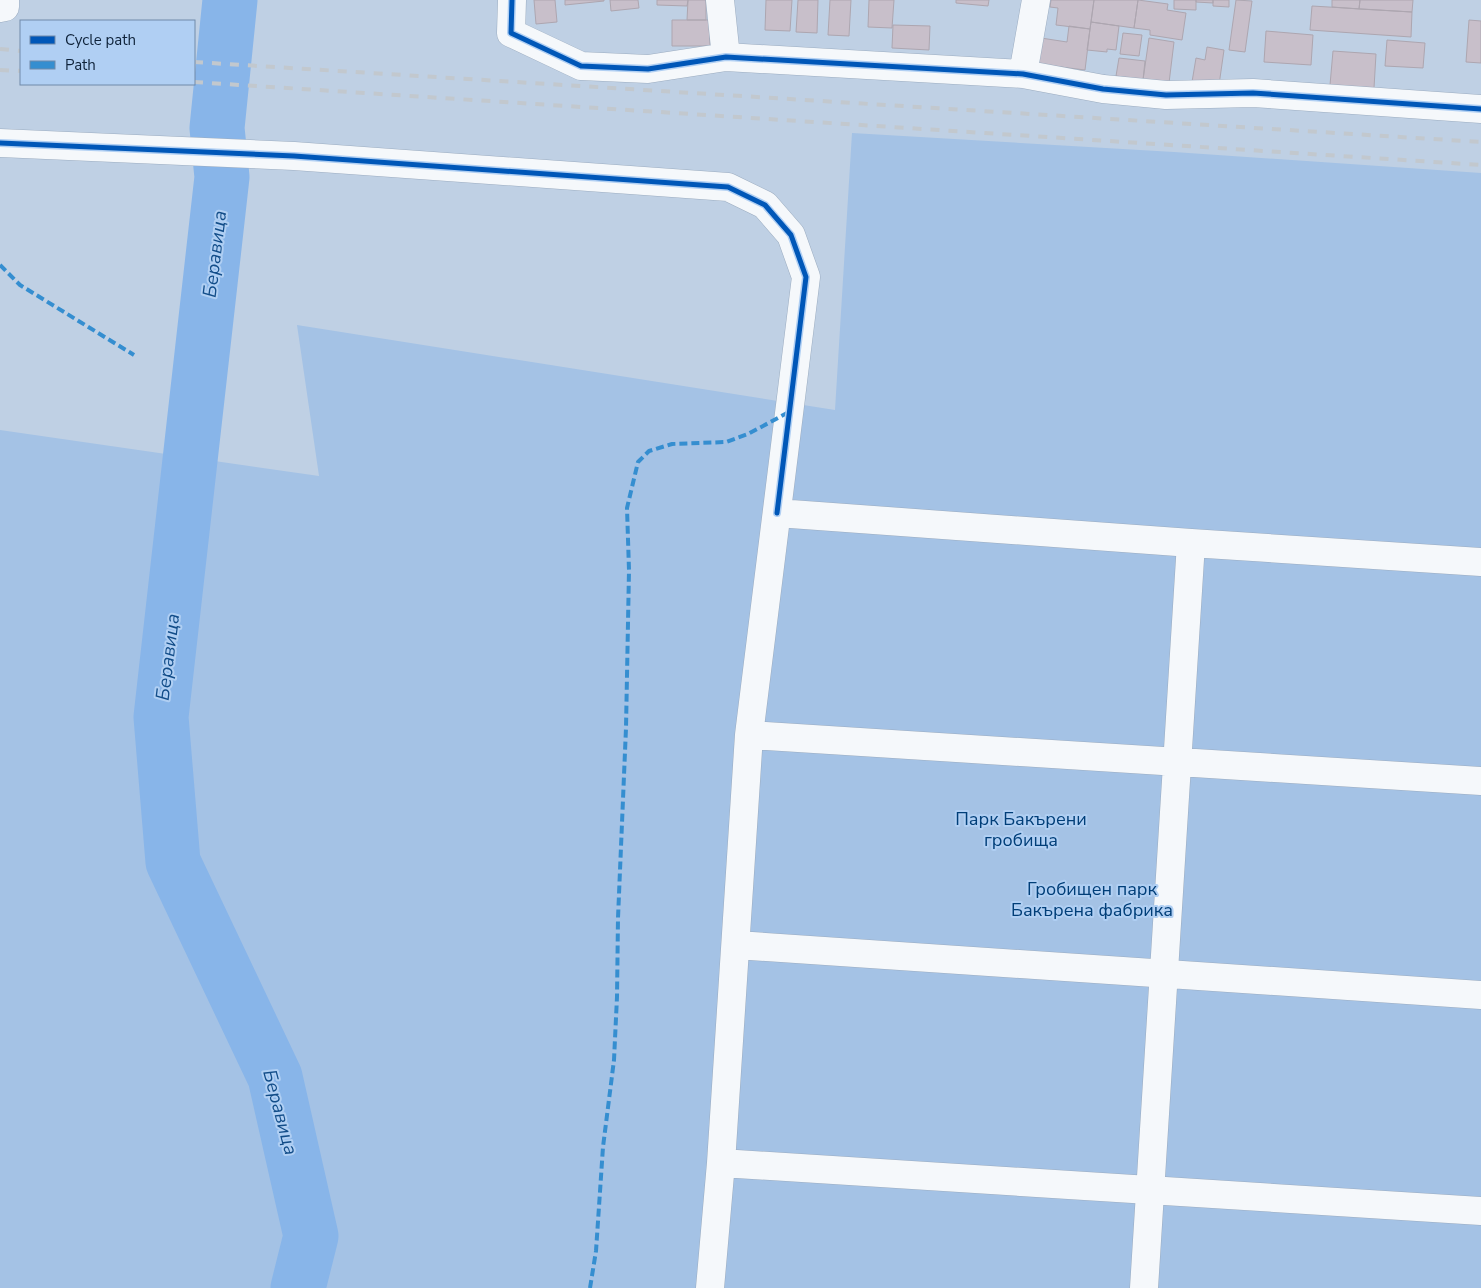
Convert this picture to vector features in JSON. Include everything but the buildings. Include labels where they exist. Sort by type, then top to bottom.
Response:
[{"type":"street","points":[[512,0],[511,32],[581,66],[648,69],[726,57],[1023,74],[1103,89],[1166,95],[1253,93],[1481,109]]},
{"type":"street","points":[[720,0],[726,57]]},
{"type":"street","points":[[1023,74],[1036,0]]},
{"type":"street","points":[[0,143],[268,155],[728,187],[765,205],[791,235],[806,277],[750,735],[721,1163],[710,1288]]},
{"type":"street","points":[[777,513],[1481,562]]},
{"type":"street","points":[[1144,1288],[1191,543]]},
{"type":"street","points":[[750,735],[1481,781]]},
{"type":"street","points":[[736,945],[1481,995]]},
{"type":"street","points":[[721,1163],[1481,1211]]},
{"type":"green space","name":"Парк Бакърени гробища","points":[[852,133],[1481,173],[1481,1288],[0,1288],[0,430],[319,476],[297,325],[835,410]]},
{"type":"waterway","name":"Беравица","points":[[230,0],[217,128],[222,177],[161,717],[173,862],[275,1077],[311,1236],[298,1288]]},
{"type":"railway","points":[[0,49],[20,51]]},
{"type":"railway","points":[[195,62],[1481,142]]},
{"type":"railway","points":[[0,70],[20,71]]},
{"type":"railway","points":[[195,82],[1481,165]]},
{"type":"marked path","points":[[0,265],[20,285],[134,355]]},
{"type":"marked path","points":[[590,1288],[596,1251],[603,1147],[614,1060],[617,997],[618,918],[626,728],[629,570],[627,508],[638,462],[649,451],[672,444],[726,442],[748,434],[789,412]]},
{"type":"cycle path","points":[[512,0],[511,33],[581,66],[648,69],[726,57],[1023,74],[1103,89],[1166,95],[1253,93],[1481,109]]},
{"type":"cycle path","points":[[0,143],[294,156],[728,187],[765,205],[791,235],[806,277],[777,513]]},
{"type":"park label","name":"Гробищен парк Бакърена фабрика","points":[[1092,900]]}]
